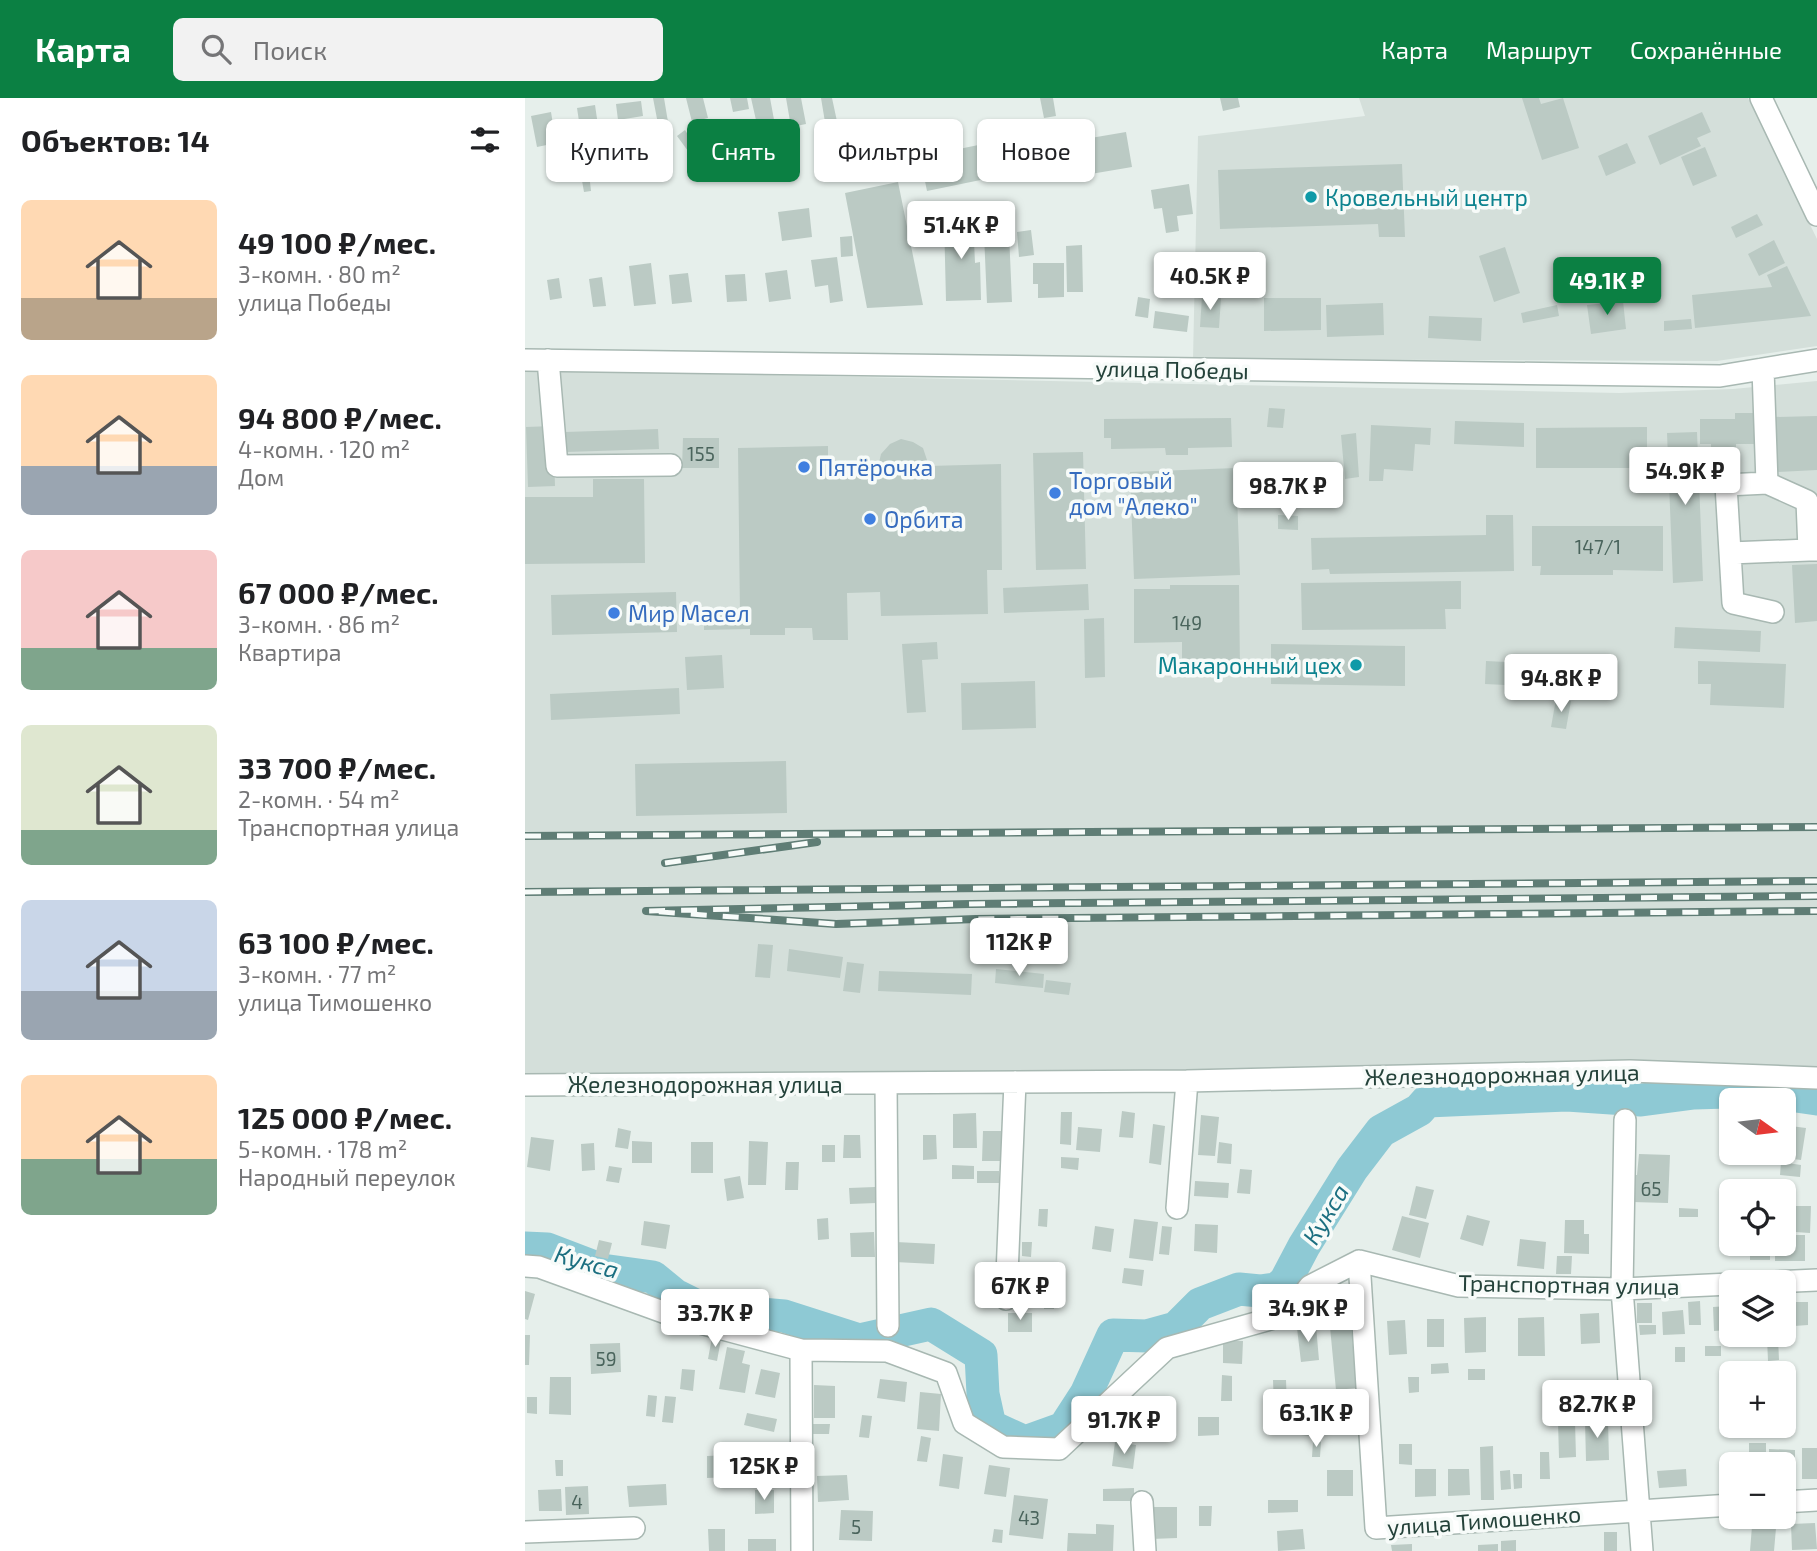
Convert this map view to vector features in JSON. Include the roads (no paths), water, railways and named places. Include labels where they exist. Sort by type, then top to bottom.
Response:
[{"type":"street","points":[[1762,98],[1817,215]]},
{"type":"street","name":"улица Победы","points":[[525,360],[1720,376],[1817,360]]},
{"type":"street","points":[[548,360],[557,466],[671,465]]},
{"type":"street","points":[[1763,369],[1767,483]]},
{"type":"street","points":[[1730,552],[1813,550],[1807,501],[1767,483],[1727,485],[1730,552],[1733,603],[1773,612]]},
{"type":"street","name":"Железнодорожная улица","points":[[525,1085],[1817,1078]]},
{"type":"street","points":[[1177,1208],[1187,1081]]},
{"type":"street","points":[[1006,1299],[1015,1082]]},
{"type":"street","points":[[886,1083],[888,1326]]},
{"type":"street","points":[[1625,1120],[1622,1289],[1642,1551]]},
{"type":"street","points":[[525,1266],[539,1267],[674,1316],[801,1350],[887,1351],[946,1373],[964,1423],[1003,1447],[1059,1449],[1167,1348],[1288,1314],[1310,1286],[1359,1261]]},
{"type":"street","name":"Транспортная улица","points":[[1359,1261],[1459,1286],[1622,1289],[1719,1285]]},
{"type":"street","name":"улица Тимошенко","points":[[1359,1261],[1376,1528],[1719,1506]]},
{"type":"street","points":[[1796,1281],[1817,1280]]},
{"type":"street","points":[[801,1350],[802,1551]]},
{"type":"street","points":[[1796,1501],[1817,1500]]},
{"type":"street","points":[[1142,1502],[1145,1551]]},
{"type":"street","points":[[525,1532],[552,1541],[634,1528]]},
{"type":"waterway","name":"Кукса","points":[[525,1248],[547,1249],[602,1270],[653,1277],[675,1295],[703,1309],[784,1316],[859,1340],[931,1324],[981,1355],[983,1394],[990,1426],[1025,1442],[1064,1428],[1086,1394],[1113,1335],[1147,1336],[1176,1328],[1200,1304],[1239,1289],[1276,1289],[1285,1282],[1352,1169],[1381,1131],[1419,1110],[1427,1101],[1567,1095],[1641,1100],[1694,1093],[1761,1091],[1817,1099]]},
{"type":"railway","points":[[525,836],[1817,827]]},
{"type":"railway","points":[[665,863],[817,842]]},
{"type":"railway","points":[[525,892],[1817,881]]},
{"type":"railway","points":[[1817,896],[970,904],[646,911],[836,924],[976,919],[1817,911]]},
{"type":"place","name":"Кровельный центр","points":[[1311,197]]},
{"type":"place","name":"Пятёрочка","points":[[804,467]]},
{"type":"place","name":"Торговый дом \"Алеко\"","points":[[1055,493]]},
{"type":"place","name":"Орбита","points":[[870,519]]},
{"type":"place","name":"Мир Масел","points":[[614,613]]},
{"type":"place","name":"Макаронный цех","points":[[1356,665]]}]
